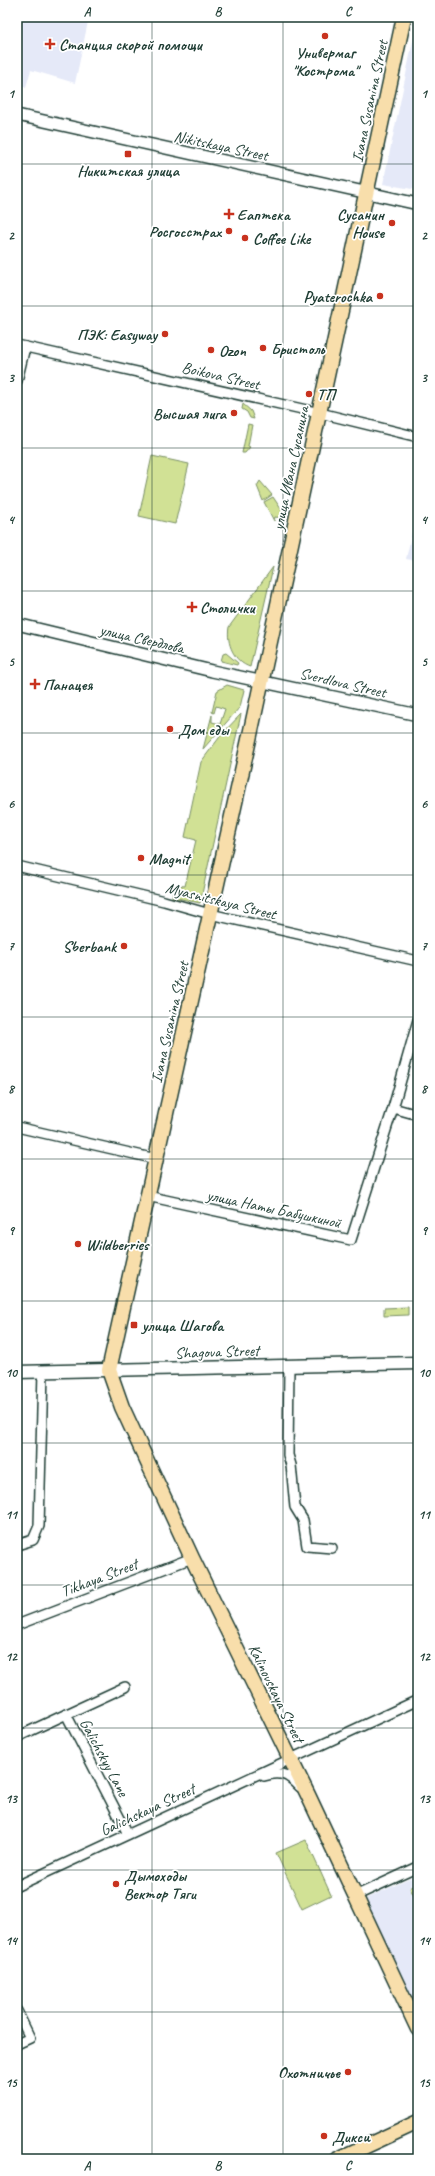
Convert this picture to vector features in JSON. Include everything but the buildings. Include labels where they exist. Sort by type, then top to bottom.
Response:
[{"type":"main road","name":"Ivana Susanina Street","points":[[366,192],[403,18]]},
{"type":"main road","name":"улица Ивана Сусанина","points":[[261,681],[320,412],[366,192]]},
{"type":"main road","name":"Ivana Susanina Street","points":[[109,1370],[261,681]]},
{"type":"main road","name":"Shagova Street","points":[[17,1372],[418,1363]]},
{"type":"main road","name":"Kalinovskaya Street","points":[[109,1370],[122,1407],[192,1558],[308,1795],[418,2029]]},
{"type":"main road","points":[[338,2159],[418,2122]]},
{"type":"street","name":"Nikitskaya Street","points":[[17,115],[418,204]]},
{"type":"street","name":"Boikova Street","points":[[21,346],[320,412],[418,437]]},
{"type":"street","points":[[17,381],[21,346]]},
{"type":"street","name":"улица Свердлова","points":[[17,624],[261,681]]},
{"type":"street","name":"Sverdlova Street","points":[[261,681],[418,715]]},
{"type":"street","name":"Myasnitskaya Street","points":[[17,866],[164,901],[210,914],[418,961]]},
{"type":"street","name":"улица Наты Бабушкиной","points":[[148,1196],[351,1240],[393,1108],[418,1020]]},
{"type":"street","points":[[393,1108],[418,1115]]},
{"type":"street","points":[[17,1127],[156,1160]]},
{"type":"street","points":[[289,1365],[288,1455],[291,1466],[295,1506],[304,1520],[307,1546],[332,1548]]},
{"type":"street","points":[[17,1545],[33,1540],[39,1526],[43,1371]]},
{"type":"street","name":"Tikhaya Street","points":[[17,1624],[192,1558]]},
{"type":"street","name":"Galichskyy Lane","points":[[17,1737],[125,1687]]},
{"type":"street","name":"Galichskaya Street","points":[[17,1886],[418,1700]]},
{"type":"street","name":"Galichskyy Lane","points":[[66,1714],[128,1834]]},
{"type":"street","points":[[249,1779],[271,1774],[283,1774],[291,1777],[308,1795]]},
{"type":"street","points":[[355,1896],[418,1867]]},
{"type":"street","points":[[17,2010],[30,2038],[17,2044]]},
{"type":"shaded area","name":"Станция скорой помощи","points":[[17,17],[89,17],[75,83],[31,70],[26,87],[17,85]]},
{"type":"shaded area","points":[[418,17],[418,190],[383,184]]},
{"type":"shaded area","points":[[418,505],[418,561],[406,559]]},
{"type":"shaded area","points":[[418,1875],[418,2012],[365,1899]]},
{"type":"green space","points":[[243,404],[251,411],[254,419],[250,418],[247,412],[242,409]]},
{"type":"green space","points":[[248,424],[252,425],[248,446],[250,447],[245,453],[242,453]]},
{"type":"green space","points":[[152,456],[189,464],[175,524],[139,516]]},
{"type":"green space","points":[[260,481],[272,495],[263,501],[257,486]]},
{"type":"green space","points":[[273,497],[283,512],[282,518],[275,517],[274,521],[264,502]]},
{"type":"green space","points":[[273,567],[250,667],[244,665],[232,651],[228,633],[229,627]]},
{"type":"green space","points":[[226,653],[238,663],[237,665],[221,661],[223,654]]},
{"type":"green space","points":[[227,685],[244,690],[240,707],[203,749],[212,715],[212,722],[220,724],[225,709],[216,706],[214,713],[212,712],[217,691]]},
{"type":"green space","points":[[241,714],[200,903],[172,897],[174,885],[185,886],[196,840],[185,837],[201,762],[222,734]]},
{"type":"green space","points":[[408,1307],[408,1315],[384,1316],[384,1308]]},
{"type":"green space","points":[[306,1840],[331,1895],[302,1909],[276,1853]]},
{"type":"green space","points":[[415,1885],[418,1887],[418,1904],[410,1888]]},
{"type":"place","name":"Универмаг \"Кострома\"","points":[[325,36]]},
{"type":"place","name":"Станция скорой помощи","points":[[50,44]]},
{"type":"place","name":"Никитская улица","points":[[128,154]]},
{"type":"place","name":"Еаптека","points":[[229,214]]},
{"type":"place","name":"Сусанин House","points":[[392,223]]},
{"type":"place","name":"Росгосстрах","points":[[229,231]]},
{"type":"place","name":"Coffee Like","points":[[245,238]]},
{"type":"place","name":"Pyaterochka","points":[[380,296]]},
{"type":"place","name":"ПЭК: Easyway","points":[[165,334]]},
{"type":"place","name":"Бристоль","points":[[263,348]]},
{"type":"place","name":"Ozon","points":[[211,350]]},
{"type":"place","name":"ТП","points":[[309,394]]},
{"type":"place","name":"Высшая лига","points":[[234,413]]},
{"type":"place","name":"Столички","points":[[192,607]]},
{"type":"place","name":"Панацея","points":[[35,684]]},
{"type":"place","name":"Дом еды","points":[[170,729]]},
{"type":"place","name":"Magnit","points":[[141,858]]},
{"type":"place","name":"Sberbank","points":[[124,946]]},
{"type":"place","name":"Wildberries","points":[[78,1244]]},
{"type":"place","name":"улица Шагова","points":[[134,1325]]},
{"type":"place","name":"Дымоходы Вектор Тяги","points":[[116,1884]]},
{"type":"place","name":"Охотничье","points":[[348,2072]]},
{"type":"place","name":"Дикси","points":[[324,2136]]}]
